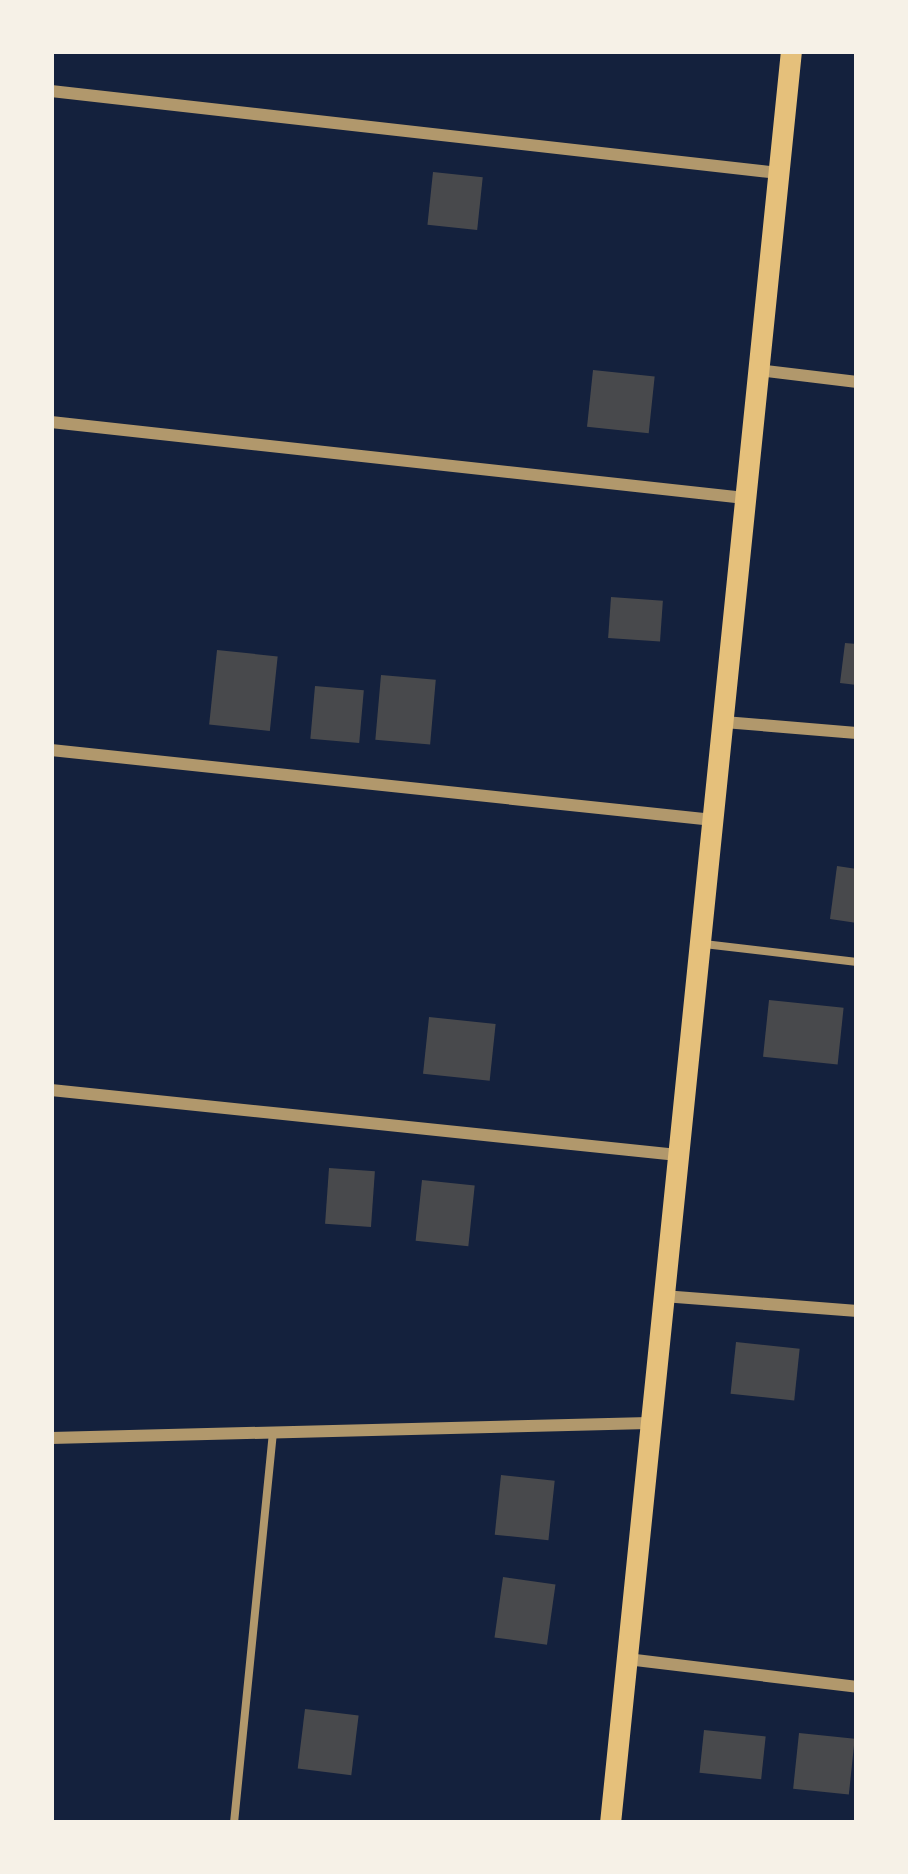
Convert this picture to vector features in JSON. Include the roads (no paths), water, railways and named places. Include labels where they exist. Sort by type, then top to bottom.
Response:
[{"type":"main road","points":[[610,1823],[791,51]]},
{"type":"street","points":[[51,91],[779,172]]},
{"type":"street","points":[[758,370],[857,382]]},
{"type":"street","points":[[51,422],[745,498]]},
{"type":"street","points":[[724,722],[857,734]]},
{"type":"street","points":[[51,750],[712,820]]},
{"type":"street","points":[[51,1090],[678,1155]]},
{"type":"street","points":[[662,1296],[857,1311]]},
{"type":"street","points":[[51,1438],[650,1423]]},
{"type":"street","points":[[627,1659],[857,1687]]},
{"type":"lane","points":[[700,943],[857,962]]},
{"type":"lane","points":[[234,1823],[273,1432]]}]
